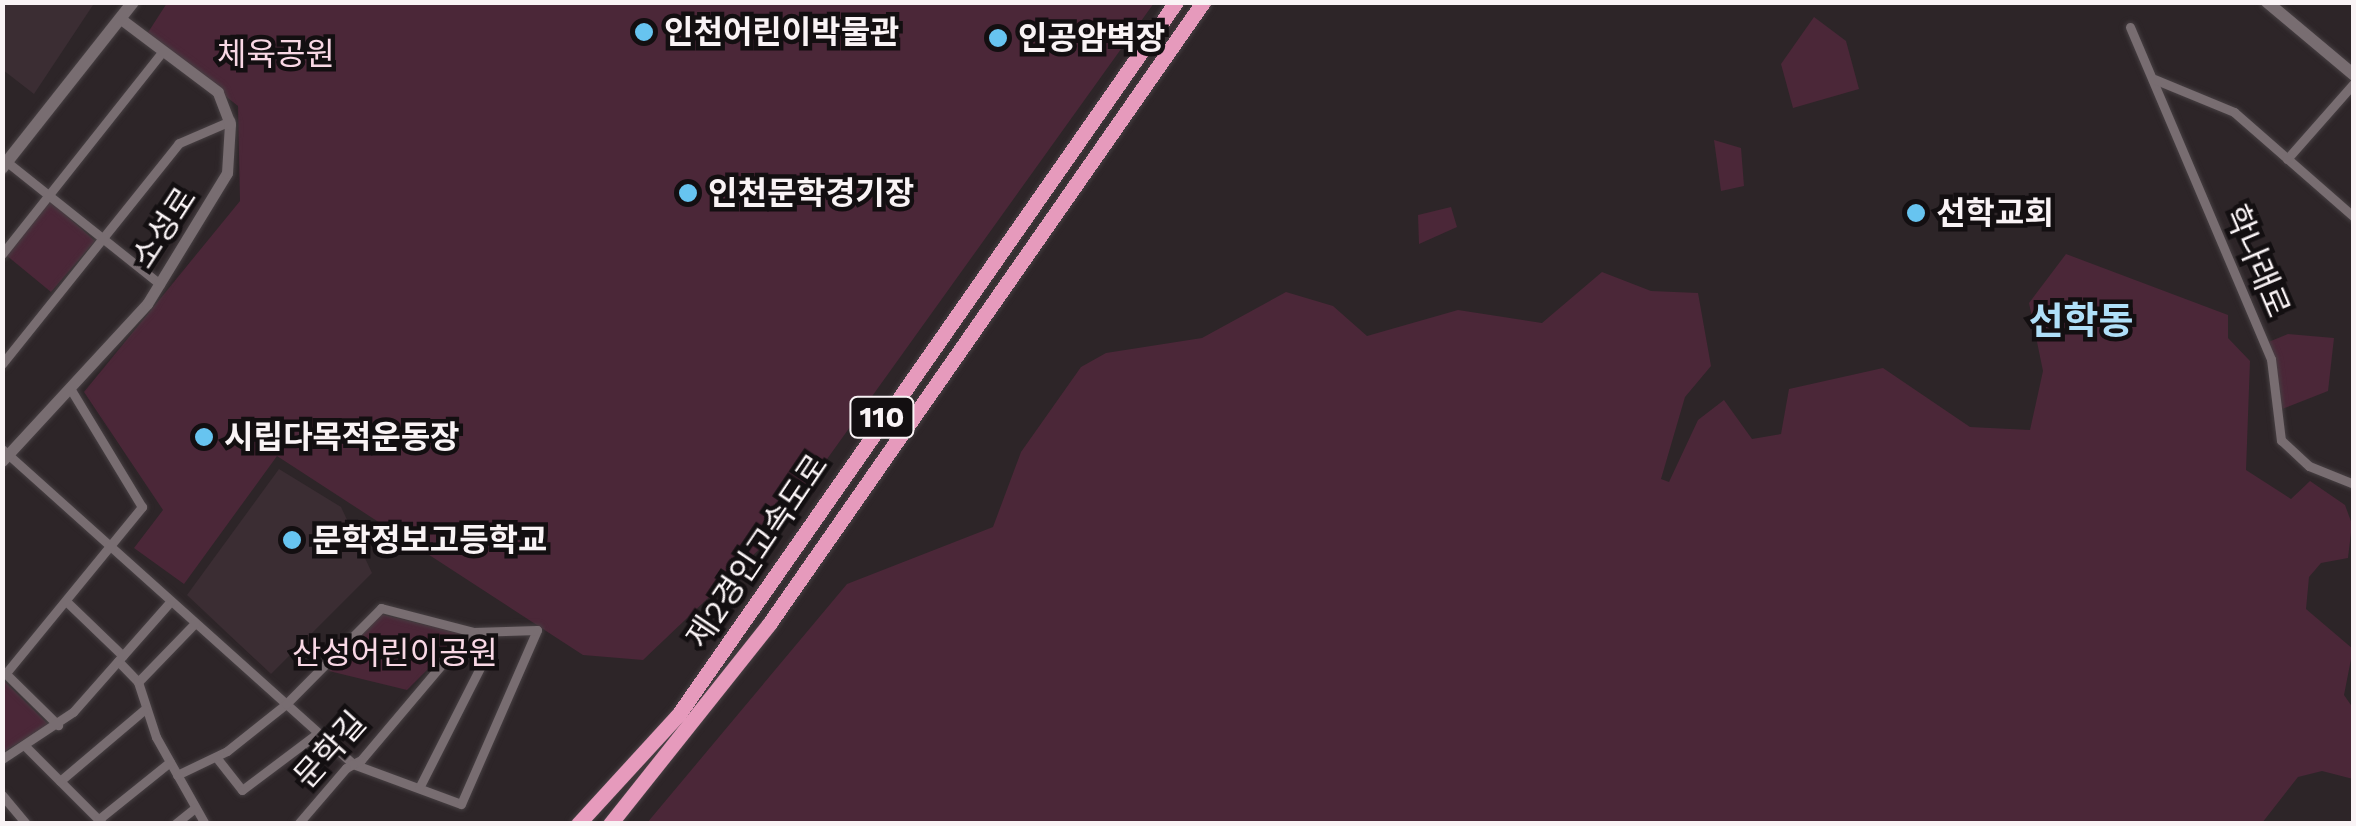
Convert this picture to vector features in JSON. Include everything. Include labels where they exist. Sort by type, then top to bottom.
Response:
[{"type":"highway","name":"제2경인고속도로","points":[[578,824],[678,715],[1176,2]]},
{"type":"highway","name":"제2경인고속도로","points":[[610,824],[769,624],[1203,2]]},
{"type":"main road","points":[[5,165],[133,2]]},
{"type":"main road","points":[[2267,2],[2354,76]]},
{"type":"street","points":[[2,364],[179,143],[230,121],[218,92],[122,20]]},
{"type":"street","name":"학나래로","points":[[2130,26],[2271,358],[2281,440],[2309,466],[2354,484]]},
{"type":"street","points":[[2,254],[163,51]]},
{"type":"street","points":[[2154,80],[2224,105],[2354,217]]},
{"type":"street","points":[[2287,158],[2354,83]]},
{"type":"street","name":"소성로","points":[[5,455],[70,388],[160,284],[219,194],[230,121]]},
{"type":"street","points":[[5,165],[160,284]]},
{"type":"street","points":[[58,725],[4,672],[116,550],[142,507],[70,388]]},
{"type":"street","points":[[5,455],[116,550],[195,623],[286,704],[352,764],[461,804],[541,635],[528,625],[474,632],[382,608],[286,704],[216,757],[177,775]]},
{"type":"street","points":[[2,759],[58,725],[171,601]]},
{"type":"street","points":[[68,603],[138,682],[145,709],[170,762],[205,824]]},
{"type":"street","points":[[138,682],[195,623]]},
{"type":"street","points":[[419,788],[482,664],[474,632]]},
{"type":"street","name":"문학길","points":[[298,824],[474,632]]},
{"type":"street","points":[[60,781],[145,709]]},
{"type":"street","points":[[216,757],[242,790],[318,733]]},
{"type":"street","points":[[26,747],[101,821],[170,762]]},
{"type":"street","points":[[4,798],[26,824]]},
{"type":"street","points":[[175,824],[196,808]]},
{"type":"shaded area","points":[[95,2],[34,94],[3,70],[3,3]]},
{"type":"shaded area","name":"문학정보고등학교","points":[[279,469],[341,507],[372,573],[271,674],[187,595]]},
{"type":"green space","name":"인천문학경기장","points":[[167,3],[1154,3],[769,540],[643,660],[583,655],[277,456],[184,584],[134,548],[163,510],[84,392],[240,201],[238,106],[147,34]]},
{"type":"green space","points":[[1814,17],[1846,41],[1859,89],[1793,108],[1781,64]]},
{"type":"green space","points":[[1714,140],[1741,148],[1744,186],[1721,191]]},
{"type":"green space","points":[[50,201],[95,241],[51,292],[6,255]]},
{"type":"green space","points":[[1451,207],[1457,227],[1419,244],[1418,215]]},
{"type":"green space","points":[[2066,254],[2228,315],[2228,338],[2250,361],[2246,470],[2291,499],[2310,481],[2345,505],[2352,524],[2348,558],[2321,563],[2309,577],[2306,609],[2353,649],[2344,695],[2353,708],[2353,779],[2322,771],[2298,777],[2262,823],[647,823],[847,584],[993,527],[1021,452],[1081,367],[1106,353],[1202,338],[1286,292],[1333,306],[1367,336],[1458,310],[1542,323],[1602,272],[1651,291],[1698,293],[1711,366],[1685,397],[1661,479],[1669,482],[1698,420],[1724,400],[1752,439],[1781,434],[1789,389],[1883,368],[1970,427],[2030,430],[2043,371],[2029,303]]},
{"type":"green space","points":[[2288,334],[2334,338],[2328,391],[2277,411],[2266,343]]},
{"type":"green space","name":"산성어린이공원","points":[[380,614],[463,634],[407,690],[329,671]]},
{"type":"green space","points":[[2,679],[49,725],[3,752],[2,752]]},
{"type":"place","name":"인천어린이박물관","points":[[644,32]]},
{"type":"place","name":"인공암벽장","points":[[998,38]]},
{"type":"place","name":"인천문학경기장","points":[[688,193]]},
{"type":"place","name":"선학교회","points":[[1916,213]]},
{"type":"place","name":"시립다목적운동장","points":[[204,437]]},
{"type":"place","name":"문학정보고등학교","points":[[292,540]]},
{"type":"district","name":"선학동","points":[[2081,322]]},
{"type":"park label","name":"체육공원","points":[[276,54]]}]
